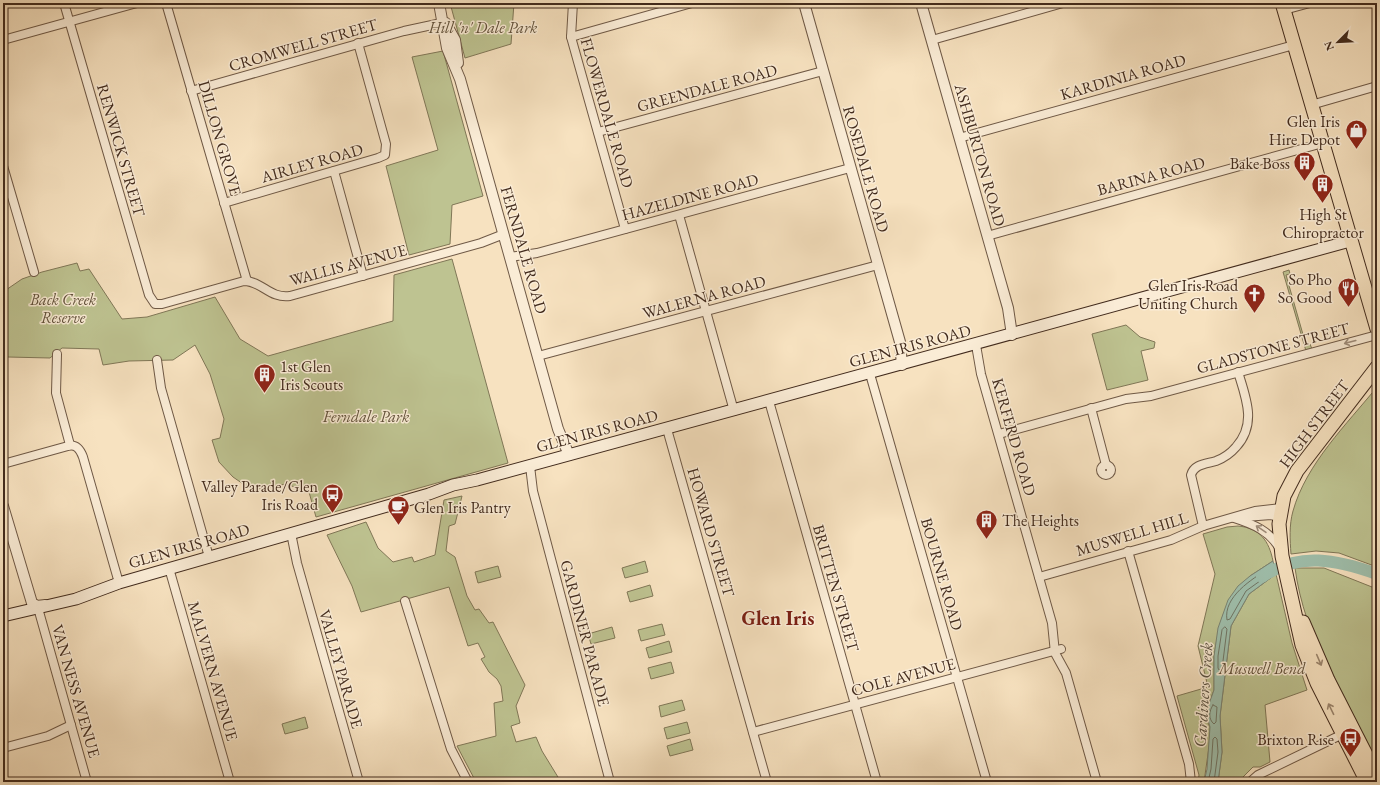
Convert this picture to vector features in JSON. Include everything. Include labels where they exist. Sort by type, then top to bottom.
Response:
[{"type":"main road","points":[[1283,6],[1350,241],[1377,329]]},
{"type":"main road","name":"GLEN IRIS ROAD","points":[[31,607],[55,604],[76,599],[119,583],[429,494],[453,485],[526,467],[973,346],[1350,241]]},
{"type":"main road","name":"HIGH STREET","points":[[1377,367],[1297,471],[1288,487],[1280,513],[1278,534],[1281,553],[1293,598],[1298,633],[1307,658],[1348,731],[1377,776]]},
{"type":"main road","name":"GLEN IRIS ROAD","points":[[3,615],[31,607],[71,592],[119,583]]},
{"type":"main road","name":"HIGH STREET","points":[[1348,731],[1367,782]]},
{"type":"street","name":"RENWICK STREET","points":[[64,3],[149,295],[155,304],[162,304],[247,281]]},
{"type":"street","points":[[3,40],[136,3]]},
{"type":"street","name":"DILLON GROVE","points":[[166,3],[247,281]]},
{"type":"street","name":"FERNDALE ROAD","points":[[439,3],[444,20],[447,48],[460,79],[566,456]]},
{"type":"street","name":"FLOWERDALE ROAD","points":[[573,3],[570,27],[571,37],[625,229]]},
{"type":"street","points":[[571,37],[682,4],[692,3]]},
{"type":"street","name":"ROSEDALE ROAD","points":[[804,3],[906,364]]},
{"type":"street","name":"ASHBURTON ROAD","points":[[921,3],[1015,334]]},
{"type":"street","points":[[932,40],[1063,3]]},
{"type":"street","points":[[1283,6],[1310,3]]},
{"type":"street","name":"CROMWELL STREET","points":[[191,90],[444,20]]},
{"type":"street","name":"AIRLEY ROAD","points":[[224,203],[385,155],[386,144],[358,44]]},
{"type":"street","name":"KARDINIA ROAD","points":[[959,138],[1294,44]]},
{"type":"street","name":"GREENDALE ROAD","points":[[598,132],[823,71]]},
{"type":"street","points":[[1311,104],[1377,86]]},
{"type":"street","name":"BARINA ROAD","points":[[987,236],[1323,143]]},
{"type":"street","points":[[3,166],[34,272]]},
{"type":"street","name":"HAZELDINE ROAD","points":[[511,260],[850,168]]},
{"type":"street","points":[[334,171],[364,276]]},
{"type":"street","points":[[679,214],[734,411]]},
{"type":"street","name":"WALLIS AVENUE","points":[[247,281],[274,295],[286,297],[504,237]]},
{"type":"street","name":"WALERNA ROAD","points":[[538,356],[878,265]]},
{"type":"street","name":"GLADSTONE STREET","points":[[999,434],[1091,408],[1126,399],[1151,396],[1377,335]]},
{"type":"street","name":"KERFERD ROAD","points":[[973,346],[1052,623],[1058,650],[1066,662],[1066,673],[1097,782]]},
{"type":"street","points":[[57,354],[56,393],[70,445]]},
{"type":"street","points":[[157,360],[160,388],[209,557]]},
{"type":"street","points":[[1203,526],[1190,475],[1196,467],[1218,460],[1230,453],[1245,434],[1249,422],[1249,411],[1238,372]]},
{"type":"street","name":"BOURNE ROAD","points":[[870,374],[987,782]]},
{"type":"street","name":"BRITTEN STREET","points":[[769,401],[877,782]]},
{"type":"street","points":[[1091,408],[1106,465]]},
{"type":"street","name":"HOWARD STREET","points":[[667,429],[767,782]]},
{"type":"street","points":[[3,464],[70,445],[78,448],[83,456],[119,583]]},
{"type":"street","name":"GARDINER PARADE","points":[[526,467],[610,782]]},
{"type":"street","points":[[3,506],[31,607]]},
{"type":"street","name":"MUSWELL HILL","points":[[1039,577],[1171,540],[1203,526],[1234,518],[1280,513]]},
{"type":"street","points":[[1234,518],[1261,528],[1273,539],[1281,553]]},
{"type":"street","name":"VALLEY PARADE","points":[[288,534],[359,782]]},
{"type":"street","points":[[1128,551],[1189,764],[1191,782]]},
{"type":"street","name":"MALVERN AVENUE","points":[[169,568],[230,782]]},
{"type":"street","points":[[405,601],[451,749],[468,782]]},
{"type":"street","name":"VAN NESS AVENUE","points":[[31,607],[72,729],[88,782]]},
{"type":"street","name":"COLE AVENUE","points":[[753,732],[1058,650]]},
{"type":"street","points":[[3,748],[72,729]]},
{"type":"street","points":[[1250,782],[1258,775],[1348,731]]},
{"type":"green space","name":"Hill 'n' Dale Park","points":[[450,3],[514,3],[511,44],[465,58]]},
{"type":"green space","points":[[443,51],[483,196],[452,205],[450,244],[409,255],[386,166],[438,150],[412,57]]},
{"type":"green space","name":"Ferndale Park","points":[[452,259],[508,463],[316,517],[309,492],[286,484],[252,490],[233,477],[219,462],[212,440],[220,438],[224,419],[210,374],[195,345],[173,360],[129,361],[103,365],[99,349],[62,348],[50,358],[8,357],[3,354],[3,292],[22,279],[77,263],[80,271],[89,269],[122,319],[147,317],[215,297],[240,339],[268,356],[393,321],[394,275]]},
{"type":"green space","points":[[1289,270],[1290,274],[1286,275],[1306,345],[1310,344],[1312,349],[1306,351],[1283,272]]},
{"type":"green space","points":[[1126,325],[1140,337],[1155,342],[1154,348],[1141,351],[1148,380],[1107,390],[1092,334]]},
{"type":"green space","points":[[1377,387],[1377,567],[1339,553],[1316,551],[1291,554],[1290,532],[1293,511],[1307,477],[1329,445]]},
{"type":"green space","points":[[462,496],[455,524],[449,526],[446,551],[455,557],[467,596],[475,610],[479,609],[489,623],[493,622],[525,685],[516,706],[520,723],[511,726],[516,742],[536,737],[542,751],[561,782],[508,782],[505,779],[493,782],[476,782],[457,746],[496,736],[494,703],[503,701],[501,686],[497,679],[489,672],[481,659],[485,657],[478,643],[468,646],[449,587],[361,612],[352,586],[327,535],[366,522],[378,548],[393,562],[412,557],[414,562],[435,555],[444,500]]},
{"type":"green space","points":[[1227,527],[1246,527],[1258,533],[1262,537],[1269,547],[1273,561],[1250,576],[1223,615],[1214,656],[1214,690],[1207,708],[1206,719],[1210,727],[1204,782],[1198,782],[1199,775],[1177,696],[1208,687],[1198,646],[1215,574],[1203,534]]},
{"type":"green space","points":[[645,561],[648,572],[625,578],[622,568]]},
{"type":"green space","points":[[498,566],[501,577],[478,583],[475,572]]},
{"type":"green space","points":[[1295,568],[1324,568],[1377,589],[1377,767],[1340,695],[1317,645],[1307,620]]},
{"type":"green space","name":"Muswell Bend","points":[[1276,574],[1292,643],[1307,690],[1265,705],[1270,762],[1260,767],[1253,767],[1238,782],[1218,782],[1222,752],[1220,716],[1231,626],[1249,594]]},
{"type":"green space","points":[[650,585],[653,596],[630,602],[627,592]]},
{"type":"green space","points":[[662,624],[665,635],[641,641],[638,630]]},
{"type":"green space","points":[[612,627],[615,638],[591,644],[588,634]]},
{"type":"green space","points":[[669,641],[672,652],[649,658],[646,648]]},
{"type":"green space","points":[[671,662],[674,673],[651,679],[648,668]]},
{"type":"green space","points":[[682,700],[685,710],[661,717],[659,706]]},
{"type":"green space","points":[[305,717],[308,728],[285,734],[282,724]]},
{"type":"green space","points":[[687,722],[690,733],[667,739],[664,728]]},
{"type":"green space","points":[[690,739],[693,750],[670,756],[667,746]]},
{"type":"water","points":[[1273,561],[1276,574],[1249,594],[1231,626],[1220,716],[1222,752],[1218,782],[1204,782],[1207,769],[1210,727],[1206,712],[1214,690],[1214,656],[1218,628],[1228,600],[1238,586]]},
{"type":"waterway","name":"Gardiners Creek","points":[[1262,577],[1276,569],[1290,564],[1318,560],[1348,565],[1377,574]]},
{"type":"place","name":"Glen Iris Hire Depot","points":[[1356,150]]},
{"type":"place","name":"Bake Boss","points":[[1305,182]]},
{"type":"place","name":"High St Chiropractor","points":[[1323,204]]},
{"type":"place","name":"So Pho So Good","points":[[1348,308]]},
{"type":"place","name":"Glen Iris Road Uniting Church","points":[[1254,314]]},
{"type":"place","name":"1st Glen Iris Scouts","points":[[264,394]]},
{"type":"place","name":"Valley Parade/Glen Iris Road","points":[[333,514]]},
{"type":"place","name":"Glen Iris Pantry","points":[[398,526]]},
{"type":"place","name":"The Heights","points":[[987,540]]},
{"type":"place","name":"Brixton Rise","points":[[1350,758]]},
{"type":"district","name":"Glen Iris","points":[[778,618]]},
{"type":"park label","name":"Back Creek Reserve","points":[[63,308]]}]
